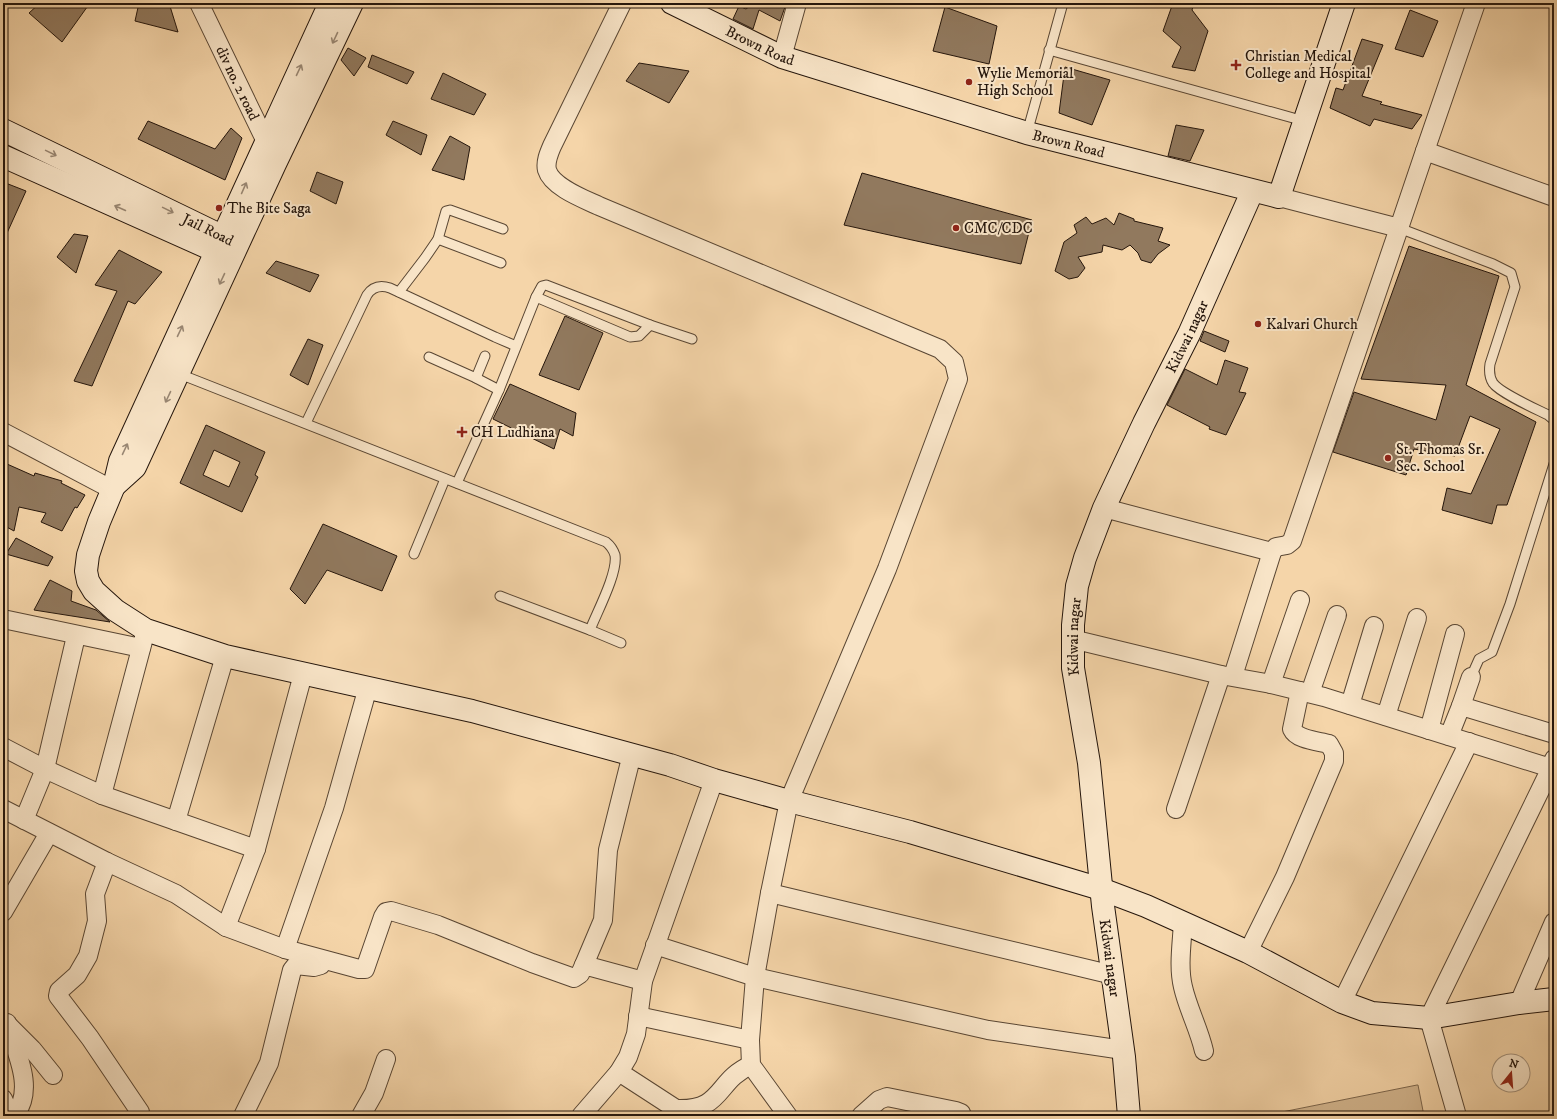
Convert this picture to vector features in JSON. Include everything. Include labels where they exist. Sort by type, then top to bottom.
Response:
[{"type":"street","points":[[143,639],[94,590],[88,581],[86,571],[88,555],[99,522],[113,488],[120,461],[171,370],[227,247],[266,140],[330,3]]},
{"type":"street","name":"Jail Road","points":[[227,247],[275,164],[352,3]]},
{"type":"street","points":[[622,3],[552,146],[547,161],[547,170],[554,181],[600,206],[940,349],[954,362],[958,379],[890,562],[790,801],[754,977],[750,1040],[751,1065],[784,1114]]},
{"type":"street","name":"Brown Road","points":[[672,3],[782,57],[1027,132],[1252,192],[1279,197]]},
{"type":"street","points":[[782,57],[797,3]]},
{"type":"street","points":[[1344,3],[1306,121],[1279,197],[1399,228]]},
{"type":"street","points":[[1176,809],[1272,552],[1276,547],[1287,545],[1292,541],[1476,3]]},
{"type":"street","name":"div no. 2 road","points":[[205,7],[266,140],[275,164]]},
{"type":"street","name":"Jail Road","points":[[3,130],[227,247]]},
{"type":"street","points":[[8,158],[24,140]]},
{"type":"street","points":[[1425,151],[1554,197]]},
{"type":"street","name":"Jail Road","points":[[8,158],[227,247]]},
{"type":"street","name":"Kidwai nagar","points":[[1129,1116],[1123,1050],[1101,889],[1089,763],[1073,668],[1072,639],[1077,586],[1085,558],[1104,508],[1144,423],[1189,334],[1252,192]]},
{"type":"street","points":[[3,432],[113,488]]},
{"type":"street","points":[[1104,508],[1272,552]]},
{"type":"street","points":[[1271,684],[1300,600]]},
{"type":"street","points":[[1248,952],[1285,877],[1334,761],[1334,753],[1329,744],[1301,736],[1292,729],[1305,692],[1337,615]]},
{"type":"street","points":[[1386,716],[1417,618]]},
{"type":"street","points":[[3,620],[76,636],[143,639],[368,687],[472,711],[632,754],[714,780],[790,801],[910,832],[1101,889],[1146,906],[1248,952],[1342,1002],[1372,1013],[1429,1018],[1519,1003],[1554,1000]]},
{"type":"street","points":[[1350,705],[1374,626]]},
{"type":"street","points":[[1428,730],[1455,634]]},
{"type":"street","points":[[24,820],[45,769],[76,636]]},
{"type":"street","points":[[102,795],[143,639]]},
{"type":"street","points":[[1072,639],[1305,692],[1428,730],[1553,765],[1429,1018],[1457,1116]]},
{"type":"street","points":[[176,821],[225,656]]},
{"type":"street","points":[[226,927],[256,849],[303,674]]},
{"type":"street","points":[[1449,736],[1471,677]]},
{"type":"street","points":[[285,949],[334,808],[368,687]]},
{"type":"street","points":[[1461,706],[1554,734]]},
{"type":"street","points":[[1342,1002],[1469,742]]},
{"type":"street","points":[[3,747],[45,769],[102,795],[256,849]]},
{"type":"street","points":[[3,809],[107,862],[185,899],[226,927],[285,949],[365,969],[383,917],[386,912],[391,911],[438,925],[532,963],[574,978],[580,974],[603,920],[608,850],[632,754]]},
{"type":"street","points":[[581,1116],[619,1072],[628,1057],[636,1034],[643,981],[714,780]]},
{"type":"street","points":[[3,912],[49,833]]},
{"type":"street","points":[[107,862],[95,894],[97,921],[88,956],[77,974],[59,991],[58,996],[59,1000],[90,1038],[140,1112]]},
{"type":"street","points":[[770,893],[1113,975]]},
{"type":"street","points":[[1183,922],[1181,958],[1182,986],[1190,1012],[1200,1035],[1204,1051]]},
{"type":"street","points":[[1519,1003],[1554,922]]},
{"type":"street","points":[[655,945],[754,977],[988,1030],[1123,1050]]},
{"type":"street","points":[[243,1116],[270,1064],[294,967],[299,965],[314,968],[323,964],[326,960]]},
{"type":"street","points":[[584,965],[643,981]]},
{"type":"street","points":[[638,1016],[750,1040]]},
{"type":"street","points":[[5,1021],[32,1049],[53,1075]]},
{"type":"street","points":[[3,1099],[13,1116],[23,1102],[24,1084],[22,1070],[5,1021]]},
{"type":"street","points":[[365,1115],[386,1059]]},
{"type":"street","points":[[619,1072],[673,1113],[704,1106],[713,1100],[736,1073],[751,1065]]},
{"type":"street","points":[[861,1116],[879,1100],[887,1097],[956,1111],[962,1113],[962,1116]]},
{"type":"lane","points":[[1027,132],[1063,3]]},
{"type":"lane","points":[[1049,50],[1306,121]]},
{"type":"lane","points":[[399,292],[438,239],[444,213],[448,210],[503,229]]},
{"type":"lane","points":[[1399,228],[1493,264],[1511,273],[1515,287],[1490,364],[1489,371],[1491,378],[1498,388],[1554,420]]},
{"type":"lane","points":[[438,239],[501,263]]},
{"type":"lane","points":[[457,483],[499,390],[536,297],[542,286],[546,285],[650,325],[692,339]]},
{"type":"lane","points":[[306,423],[367,294],[370,290],[378,286],[384,286],[399,292],[516,346]]},
{"type":"lane","points":[[536,297],[630,337],[639,336],[650,325]]},
{"type":"lane","points":[[476,378],[485,356]]},
{"type":"lane","points":[[429,357],[499,390]]},
{"type":"lane","points":[[171,370],[606,542],[612,547],[615,563],[611,578],[590,630]]},
{"type":"lane","points":[[1471,677],[1479,659],[1492,652],[1510,604],[1554,464]]},
{"type":"lane","points":[[414,554],[445,479]]},
{"type":"lane","points":[[500,596],[621,643]]},
{"type":"shaded area","points":[[1417,1085],[1424,1116],[1262,1116]]},
{"type":"building","points":[[40,3],[90,3],[62,42],[29,13]]},
{"type":"building","points":[[139,3],[169,3],[178,32],[135,21]]},
{"type":"building","points":[[744,3],[773,3],[785,7],[780,21],[759,10],[753,29],[733,19],[739,6],[746,9],[750,6]]},
{"type":"building","points":[[1173,3],[1194,3],[1192,10],[1208,31],[1195,71],[1172,67],[1181,47],[1163,31]]},
{"type":"building","points":[[945,7],[997,26],[989,64],[933,51]]},
{"type":"building","points":[[1410,10],[1438,21],[1423,57],[1395,49]]},
{"type":"building","points":[[1362,39],[1383,45],[1362,96],[1382,102],[1380,104],[1422,115],[1412,129],[1374,119],[1370,126],[1330,108],[1336,88],[1343,90]]},
{"type":"building","points":[[348,48],[366,58],[354,76],[341,60]]},
{"type":"building","points":[[372,55],[414,72],[407,84],[368,67]]},
{"type":"building","points":[[639,63],[689,71],[669,103],[626,81]]},
{"type":"building","points":[[1065,67],[1110,80],[1092,125],[1059,113]]},
{"type":"building","points":[[443,73],[486,94],[474,115],[431,99]]},
{"type":"building","points":[[148,121],[215,149],[231,128],[242,138],[225,180],[138,139]]},
{"type":"building","points":[[393,121],[427,135],[421,155],[386,135]]},
{"type":"building","points":[[1176,125],[1204,130],[1190,161],[1168,156]]},
{"type":"building","points":[[450,136],[470,147],[464,180],[432,170]]},
{"type":"building","points":[[317,172],[343,182],[336,204],[310,191]]},
{"type":"building","points":[[862,173],[1032,220],[1021,264],[844,225]]},
{"type":"building","points":[[3,182],[26,191],[3,242]]},
{"type":"building","points":[[1119,213],[1134,219],[1134,221],[1163,228],[1158,241],[1170,245],[1158,254],[1151,263],[1141,260],[1138,253],[1130,245],[1122,250],[1103,245],[1102,252],[1078,257],[1085,268],[1078,277],[1069,279],[1055,271],[1064,242],[1077,233],[1074,225],[1086,217],[1092,224],[1106,218],[1114,225]]},
{"type":"building","points":[[74,234],[88,236],[76,273],[57,257]]},
{"type":"building","points":[[1409,246],[1499,276],[1466,385],[1536,422],[1507,505],[1497,505],[1492,524],[1442,510],[1447,488],[1471,494],[1500,429],[1470,416],[1455,456],[1414,449],[1406,475],[1333,452],[1354,392],[1436,420],[1446,385],[1361,379]]},
{"type":"building","points":[[119,250],[162,272],[135,304],[128,301],[92,386],[74,381],[117,291],[95,285]]},
{"type":"building","points":[[276,261],[319,275],[310,292],[266,273]]},
{"type":"building","points":[[565,316],[603,333],[579,390],[539,375]]},
{"type":"building","points":[[1204,331],[1229,341],[1225,352],[1200,341]]},
{"type":"building","points":[[308,339],[323,345],[308,385],[290,375]]},
{"type":"building","points":[[1225,360],[1248,368],[1239,392],[1246,393],[1226,435],[1209,429],[1210,427],[1167,405],[1185,369],[1217,385]]},
{"type":"building","points":[[510,384],[576,413],[573,436],[560,429],[554,449],[493,419]]},
{"type":"building","points":[[206,425],[265,452],[255,475],[258,477],[242,512],[180,483]],"holes":[[[214,450],[240,462],[229,487],[203,475]]]},
{"type":"building","points":[[7,464],[34,476],[35,473],[62,481],[61,483],[85,495],[77,508],[75,507],[62,531],[41,522],[46,513],[19,507],[14,531],[3,525],[3,476]]},
{"type":"building","points":[[323,524],[397,556],[382,591],[327,570],[305,604],[290,589]]},
{"type":"building","points":[[16,538],[53,557],[48,566],[6,554]]},
{"type":"building","points":[[50,580],[72,591],[71,601],[96,610],[110,622],[34,610]]},
{"type":"place","name":"Christian Medical College and Hospital","points":[[1236,65]]},
{"type":"place","name":"Wylie Memorial High School","points":[[969,82]]},
{"type":"place","name":"The Bite Saga","points":[[219,208]]},
{"type":"place","name":"CMC/CDC","points":[[956,228]]},
{"type":"place","name":"Kalvari Church","points":[[1258,324]]},
{"type":"place","name":"CH Ludhiana","points":[[462,432]]},
{"type":"place","name":"St. Thomas Sr. Sec. School","points":[[1388,458]]}]
